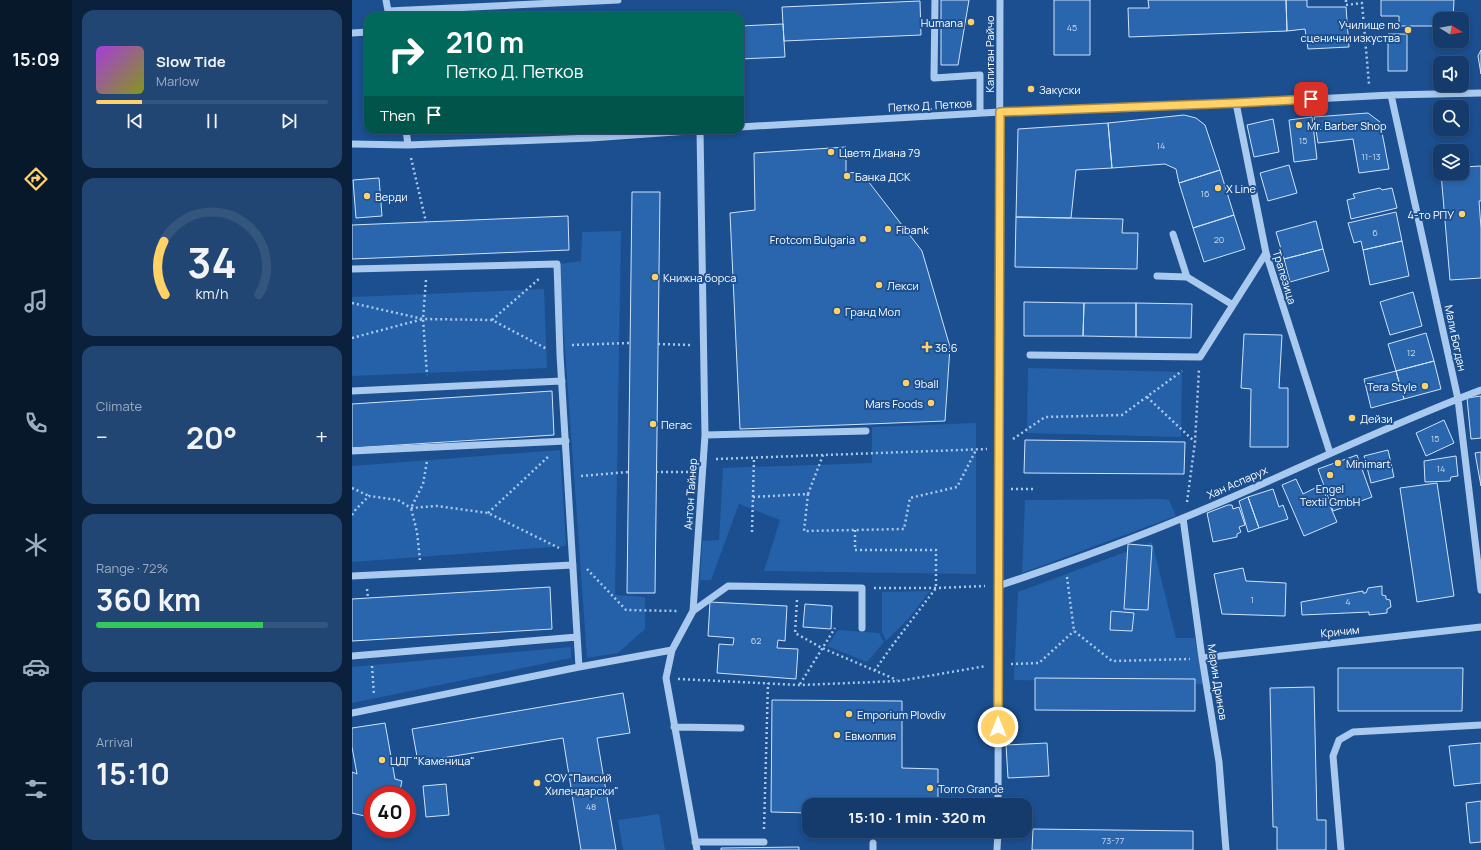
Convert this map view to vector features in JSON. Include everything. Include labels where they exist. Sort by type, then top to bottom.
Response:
[{"type":"street","points":[[386,0],[388,12]]},
{"type":"street","points":[[421,12],[618,0]]},
{"type":"street","points":[[935,0],[934,78],[980,75],[980,113]]},
{"type":"street","name":"Капитан Райчо","points":[[998,798],[1000,0]]},
{"type":"street","points":[[352,33],[364,32]]},
{"type":"street","name":"Петко Д. Петков","points":[[744,127],[1000,112],[1481,92]]},
{"type":"street","name":"Мали Богдан","points":[[1391,95],[1458,399],[1478,538],[1481,590]]},
{"type":"street","name":"Трапезица","points":[[1236,103],[1266,253],[1330,453]]},
{"type":"street","points":[[406,134],[408,146]]},
{"type":"street","points":[[352,144],[408,146],[591,138],[646,134]]},
{"type":"street","name":"Антон Тайнер","points":[[697,850],[666,678],[672,650],[693,611],[703,472],[705,435],[700,134]]},
{"type":"street","points":[[1173,234],[1187,277]]},
{"type":"street","points":[[1030,355],[1200,357],[1266,253]]},
{"type":"street","points":[[352,269],[556,264],[579,667]]},
{"type":"street","points":[[1157,276],[1187,277],[1233,305]]},
{"type":"street","points":[[352,391],[562,381]]},
{"type":"street","name":"Хан Аспарух","points":[[998,586],[1065,563],[1183,518],[1330,453],[1481,390]]},
{"type":"street","points":[[705,435],[866,431]]},
{"type":"street","points":[[352,452],[566,441]]},
{"type":"street","name":"Марин Дринов","points":[[1183,518],[1202,658],[1219,762],[1226,850]]},
{"type":"street","points":[[352,576],[573,565]]},
{"type":"street","points":[[693,611],[728,586],[862,588],[862,628]]},
{"type":"street","name":"Кричим","points":[[1202,658],[1481,627]]},
{"type":"street","points":[[352,656],[577,637]]},
{"type":"street","points":[[352,713],[579,667],[672,650]]},
{"type":"street","points":[[1341,850],[1333,756],[1339,740],[1353,732],[1481,725]]},
{"type":"street","points":[[674,727],[741,728]]},
{"type":"street","points":[[998,838],[998,850]]},
{"type":"street","points":[[695,842],[764,842]]},
{"type":"path","points":[[1346,0],[1346,4],[1362,3],[1370,96]]},
{"type":"path","points":[[408,146],[426,222]]},
{"type":"path","points":[[492,320],[556,264]]},
{"type":"path","points":[[427,267],[423,319],[428,388]]},
{"type":"path","points":[[352,303],[423,319],[492,320],[560,355]]},
{"type":"path","points":[[352,338],[423,319]]},
{"type":"path","points":[[560,346],[629,343]]},
{"type":"path","points":[[658,344],[703,345]]},
{"type":"path","points":[[703,460],[999,449],[1045,417],[1122,415],[1200,357]]},
{"type":"path","points":[[1183,518],[1189,490],[1195,442],[1200,357]]},
{"type":"path","points":[[1147,397],[1195,442]]},
{"type":"path","points":[[488,513],[566,441]]},
{"type":"path","points":[[420,572],[418,532],[411,508],[423,484],[430,447]]},
{"type":"path","points":[[824,456],[808,494],[804,531],[904,529],[910,498],[957,487],[976,450]]},
{"type":"path","points":[[752,532],[754,458]]},
{"type":"path","points":[[568,477],[628,472]]},
{"type":"path","points":[[656,472],[703,472]]},
{"type":"path","points":[[352,488],[369,496],[398,500],[411,508],[437,506],[488,513],[573,555],[626,610],[693,611]]},
{"type":"path","points":[[1013,489],[1034,489]]},
{"type":"path","points":[[753,497],[808,494]]},
{"type":"path","points":[[352,515],[369,496]]},
{"type":"path","points":[[855,530],[855,550],[936,550],[936,588],[875,670]]},
{"type":"path","points":[[1065,563],[1074,631],[1112,661],[1202,658]]},
{"type":"path","points":[[862,588],[998,586]]},
{"type":"path","points":[[797,587],[795,634],[822,648],[899,681]]},
{"type":"path","points":[[800,685],[835,628]]},
{"type":"path","points":[[666,678],[800,685],[899,681],[998,664],[1039,663],[1074,631]]},
{"type":"path","points":[[372,654],[375,708]]},
{"type":"path","points":[[764,842],[768,683]]},
{"type":"shaded area","points":[[621,231],[615,595],[645,597],[645,629],[618,653],[587,658],[559,264],[581,261],[582,232]]},
{"type":"shaded area","points":[[544,289],[547,368],[352,376],[352,297]]},
{"type":"shaded area","points":[[1028,368],[1182,372],[1181,437],[1027,433]]},
{"type":"shaded area","points":[[976,423],[976,574],[764,571],[780,520],[739,504],[711,580],[700,580],[702,541],[719,540],[723,468],[872,463],[872,427]]},
{"type":"shaded area","points":[[560,450],[566,546],[352,562],[352,466]]},
{"type":"shaded area","points":[[1025,500],[1169,500],[1176,516],[1022,573]]},
{"type":"shaded area","points":[[1152,542],[1176,638],[1195,638],[1203,684],[1014,680],[1018,592]]},
{"type":"shaded area","points":[[930,591],[909,618],[886,641],[882,632],[882,592]]},
{"type":"shaded area","points":[[838,630],[879,633],[884,642],[867,662],[827,646]]},
{"type":"shaded area","points":[[571,647],[571,658],[352,703],[352,667]]},
{"type":"shaded area","points":[[659,814],[665,850],[623,850],[618,820]]},
{"type":"building","points":[[941,0],[969,0],[958,65],[941,65]]},
{"type":"building","points":[[1054,0],[1090,0],[1090,55],[1054,55]]},
{"type":"building","points":[[1148,0],[1286,0],[1287,31],[1129,37],[1128,8],[1149,8]]},
{"type":"building","points":[[1286,0],[1307,0],[1307,7],[1346,7],[1349,47],[1308,49],[1305,29],[1287,31]]},
{"type":"building","points":[[1381,0],[1454,0],[1453,12],[1433,12],[1433,26],[1399,26],[1399,16],[1381,16]]},
{"type":"building","points":[[920,1],[921,35],[784,41],[782,7]]},
{"type":"building","points":[[783,24],[785,57],[744,59],[744,26]]},
{"type":"building","points":[[1388,34],[1407,34],[1407,71],[1388,71]]},
{"type":"building","points":[[1481,50],[1481,74],[1478,56]]},
{"type":"building","points":[[1368,113],[1380,122],[1389,169],[1359,173],[1353,139],[1318,143],[1314,117]]},
{"type":"building","points":[[1184,115],[1196,118],[1205,125],[1220,170],[1179,183],[1176,169],[1165,164],[1112,168],[1108,123]]},
{"type":"building","points":[[1312,117],[1317,159],[1294,162],[1289,120]]},
{"type":"building","points":[[1273,119],[1279,152],[1254,157],[1247,125]]},
{"type":"building","points":[[1108,123],[1112,168],[1076,170],[1071,218],[1016,217],[1018,129]]},
{"type":"building","name":"Гранд Мол","points":[[846,147],[846,173],[861,172],[922,251],[950,347],[945,421],[740,429],[730,213],[755,210],[754,153]]},
{"type":"building","points":[[1289,165],[1297,193],[1268,201],[1260,173]]},
{"type":"building","name":"4-то РПУ","points":[[1481,166],[1481,201],[1479,201],[1481,228],[1481,278],[1450,280],[1442,180],[1469,180],[1469,167]]},
{"type":"building","points":[[1220,170],[1234,215],[1193,228],[1179,183]]},
{"type":"building","points":[[379,178],[382,216],[356,218],[353,180]]},
{"type":"building","points":[[1380,188],[1382,190],[1392,188],[1397,208],[1351,219],[1347,200],[1355,198],[1353,194]]},
{"type":"building","points":[[632,192],[660,192],[655,593],[627,593]]},
{"type":"building","points":[[1396,212],[1402,241],[1363,250],[1361,241],[1354,243],[1348,223]]},
{"type":"building","points":[[1234,215],[1245,249],[1204,262],[1193,228]]},
{"type":"building","points":[[568,216],[569,250],[352,259],[352,225]]},
{"type":"building","points":[[1016,217],[1123,219],[1122,233],[1138,233],[1137,269],[1015,267]]},
{"type":"building","points":[[1316,221],[1323,249],[1284,259],[1276,232]]},
{"type":"building","points":[[1402,241],[1409,276],[1370,285],[1363,250]]},
{"type":"building","points":[[1323,249],[1329,271],[1290,282],[1284,259]]},
{"type":"building","points":[[1413,292],[1422,326],[1390,335],[1380,302]]},
{"type":"building","points":[[1024,302],[1084,303],[1083,336],[1024,336]]},
{"type":"building","points":[[1084,303],[1136,303],[1136,337],[1083,336]]},
{"type":"building","points":[[1136,303],[1192,304],[1191,338],[1136,337]]},
{"type":"building","points":[[1426,333],[1434,361],[1396,371],[1388,344]]},
{"type":"building","points":[[1244,334],[1282,335],[1279,388],[1288,388],[1288,447],[1250,447],[1251,389],[1241,388]]},
{"type":"building","points":[[1434,361],[1441,389],[1404,399],[1396,371]]},
{"type":"building","points":[[1396,371],[1404,399],[1371,408],[1364,379]]},
{"type":"building","points":[[552,391],[554,435],[352,448],[352,404]]},
{"type":"building","points":[[1481,396],[1481,438],[1471,439],[1467,398]]},
{"type":"building","points":[[1444,420],[1454,443],[1426,456],[1416,433]]},
{"type":"building","points":[[1025,440],[1185,442],[1184,474],[1024,473]]},
{"type":"building","points":[[1388,450],[1394,477],[1371,483],[1364,456]]},
{"type":"building","points":[[1481,452],[1481,486],[1475,453]]},
{"type":"building","points":[[1357,455],[1372,497],[1333,511],[1318,469]]},
{"type":"building","points":[[1456,456],[1458,476],[1451,477],[1450,481],[1425,482],[1424,461]]},
{"type":"building","points":[[1296,479],[1303,494],[1321,485],[1337,522],[1304,536],[1282,485]]},
{"type":"building","points":[[1437,483],[1454,596],[1417,602],[1400,488]]},
{"type":"building","points":[[1273,489],[1279,507],[1283,505],[1288,519],[1259,528],[1248,497]]},
{"type":"building","points":[[1248,497],[1259,528],[1248,532],[1239,501]]},
{"type":"building","points":[[1228,505],[1232,505],[1233,509],[1239,507],[1245,525],[1239,527],[1241,532],[1237,534],[1237,537],[1213,542],[1207,513]]},
{"type":"building","points":[[1128,544],[1152,546],[1148,610],[1124,609]]},
{"type":"building","points":[[1243,568],[1246,581],[1286,583],[1285,616],[1222,614],[1214,574]]},
{"type":"building","points":[[1382,586],[1382,595],[1386,596],[1386,599],[1390,600],[1391,607],[1387,609],[1387,613],[1369,615],[1369,612],[1302,615],[1301,602],[1363,591],[1363,593],[1366,593],[1368,588]]},
{"type":"building","points":[[550,587],[552,629],[352,641],[352,599]]},
{"type":"building","points":[[710,602],[787,606],[785,641],[778,640],[777,648],[798,649],[796,679],[717,673],[719,644],[733,645],[734,638],[708,636]]},
{"type":"building","points":[[805,604],[832,606],[831,629],[803,627]]},
{"type":"building","points":[[1111,611],[1134,613],[1132,631],[1110,630]]},
{"type":"building","points":[[1338,668],[1463,668],[1462,711],[1338,711]]},
{"type":"building","points":[[1035,678],[1195,679],[1195,711],[1035,710]]},
{"type":"building","points":[[1314,687],[1317,820],[1326,820],[1326,850],[1277,850],[1277,827],[1273,827],[1270,688]]},
{"type":"building","points":[[623,693],[630,733],[597,738],[616,850],[581,850],[563,738],[418,762],[412,729]]},
{"type":"building","name":"Евмолпия","points":[[772,700],[902,701],[902,768],[938,769],[938,798],[802,798],[802,813],[771,812]]},
{"type":"building","points":[[385,723],[395,779],[402,781],[401,786],[364,786],[364,816],[352,813],[352,772],[357,774],[352,747],[352,728]]},
{"type":"building","points":[[1047,743],[1049,776],[1008,778],[1006,745]]},
{"type":"building","points":[[1481,743],[1481,783],[1454,786],[1449,746]]},
{"type":"building","points":[[446,784],[449,815],[426,817],[423,786]]},
{"type":"building","points":[[1481,801],[1481,842],[1470,843],[1466,803]]},
{"type":"building","points":[[1033,829],[1193,831],[1193,850],[1032,850]]},
{"type":"building","points":[[799,847],[799,850],[721,850],[721,848]]},
{"type":"place","name":"Humana","points":[[971,22]]},
{"type":"place","name":"Училище по сценични изкуства","points":[[1408,30]]},
{"type":"place","name":"Закуски","points":[[1031,89]]},
{"type":"place","name":"Mr. Barber Shop","points":[[1299,125]]},
{"type":"place","name":"Цветя Диана 79","points":[[831,152]]},
{"type":"place","name":"Банка ДСК","points":[[847,176]]},
{"type":"place","name":"X Line","points":[[1218,188]]},
{"type":"place","name":"Верди","points":[[367,196]]},
{"type":"place","name":"4-то РПУ","points":[[1462,214]]},
{"type":"place","name":"Fibank","points":[[888,229]]},
{"type":"place","name":"Frotcom Bulgaria","points":[[863,239]]},
{"type":"place","name":"Книжна борса","points":[[655,277]]},
{"type":"place","name":"Лекси","points":[[879,285]]},
{"type":"place","name":"Гранд Мол","points":[[837,311]]},
{"type":"place","name":"36.6","points":[[927,347]]},
{"type":"place","name":"9ball","points":[[906,383]]},
{"type":"place","name":"Tera Style","points":[[1425,386]]},
{"type":"place","name":"Mars Foods","points":[[931,403]]},
{"type":"place","name":"Дейзи","points":[[1352,418]]},
{"type":"place","name":"Пегас","points":[[653,424]]},
{"type":"place","name":"Minimart","points":[[1338,463]]},
{"type":"place","name":"Engel Textil GmbH","points":[[1330,475]]},
{"type":"place","name":"Emporium Plovdiv","points":[[849,714]]},
{"type":"place","name":"Евмолпия","points":[[837,735]]},
{"type":"place","name":"ЦДГ \"Каменица\"","points":[[382,760]]},
{"type":"place","name":"СОУ \"Паисий Хилендарски\"","points":[[537,783]]},
{"type":"place","name":"Torro Grande","points":[[930,788]]},
{"type":"route","points":[[998,727],[1000,112],[1311,99]]}]
